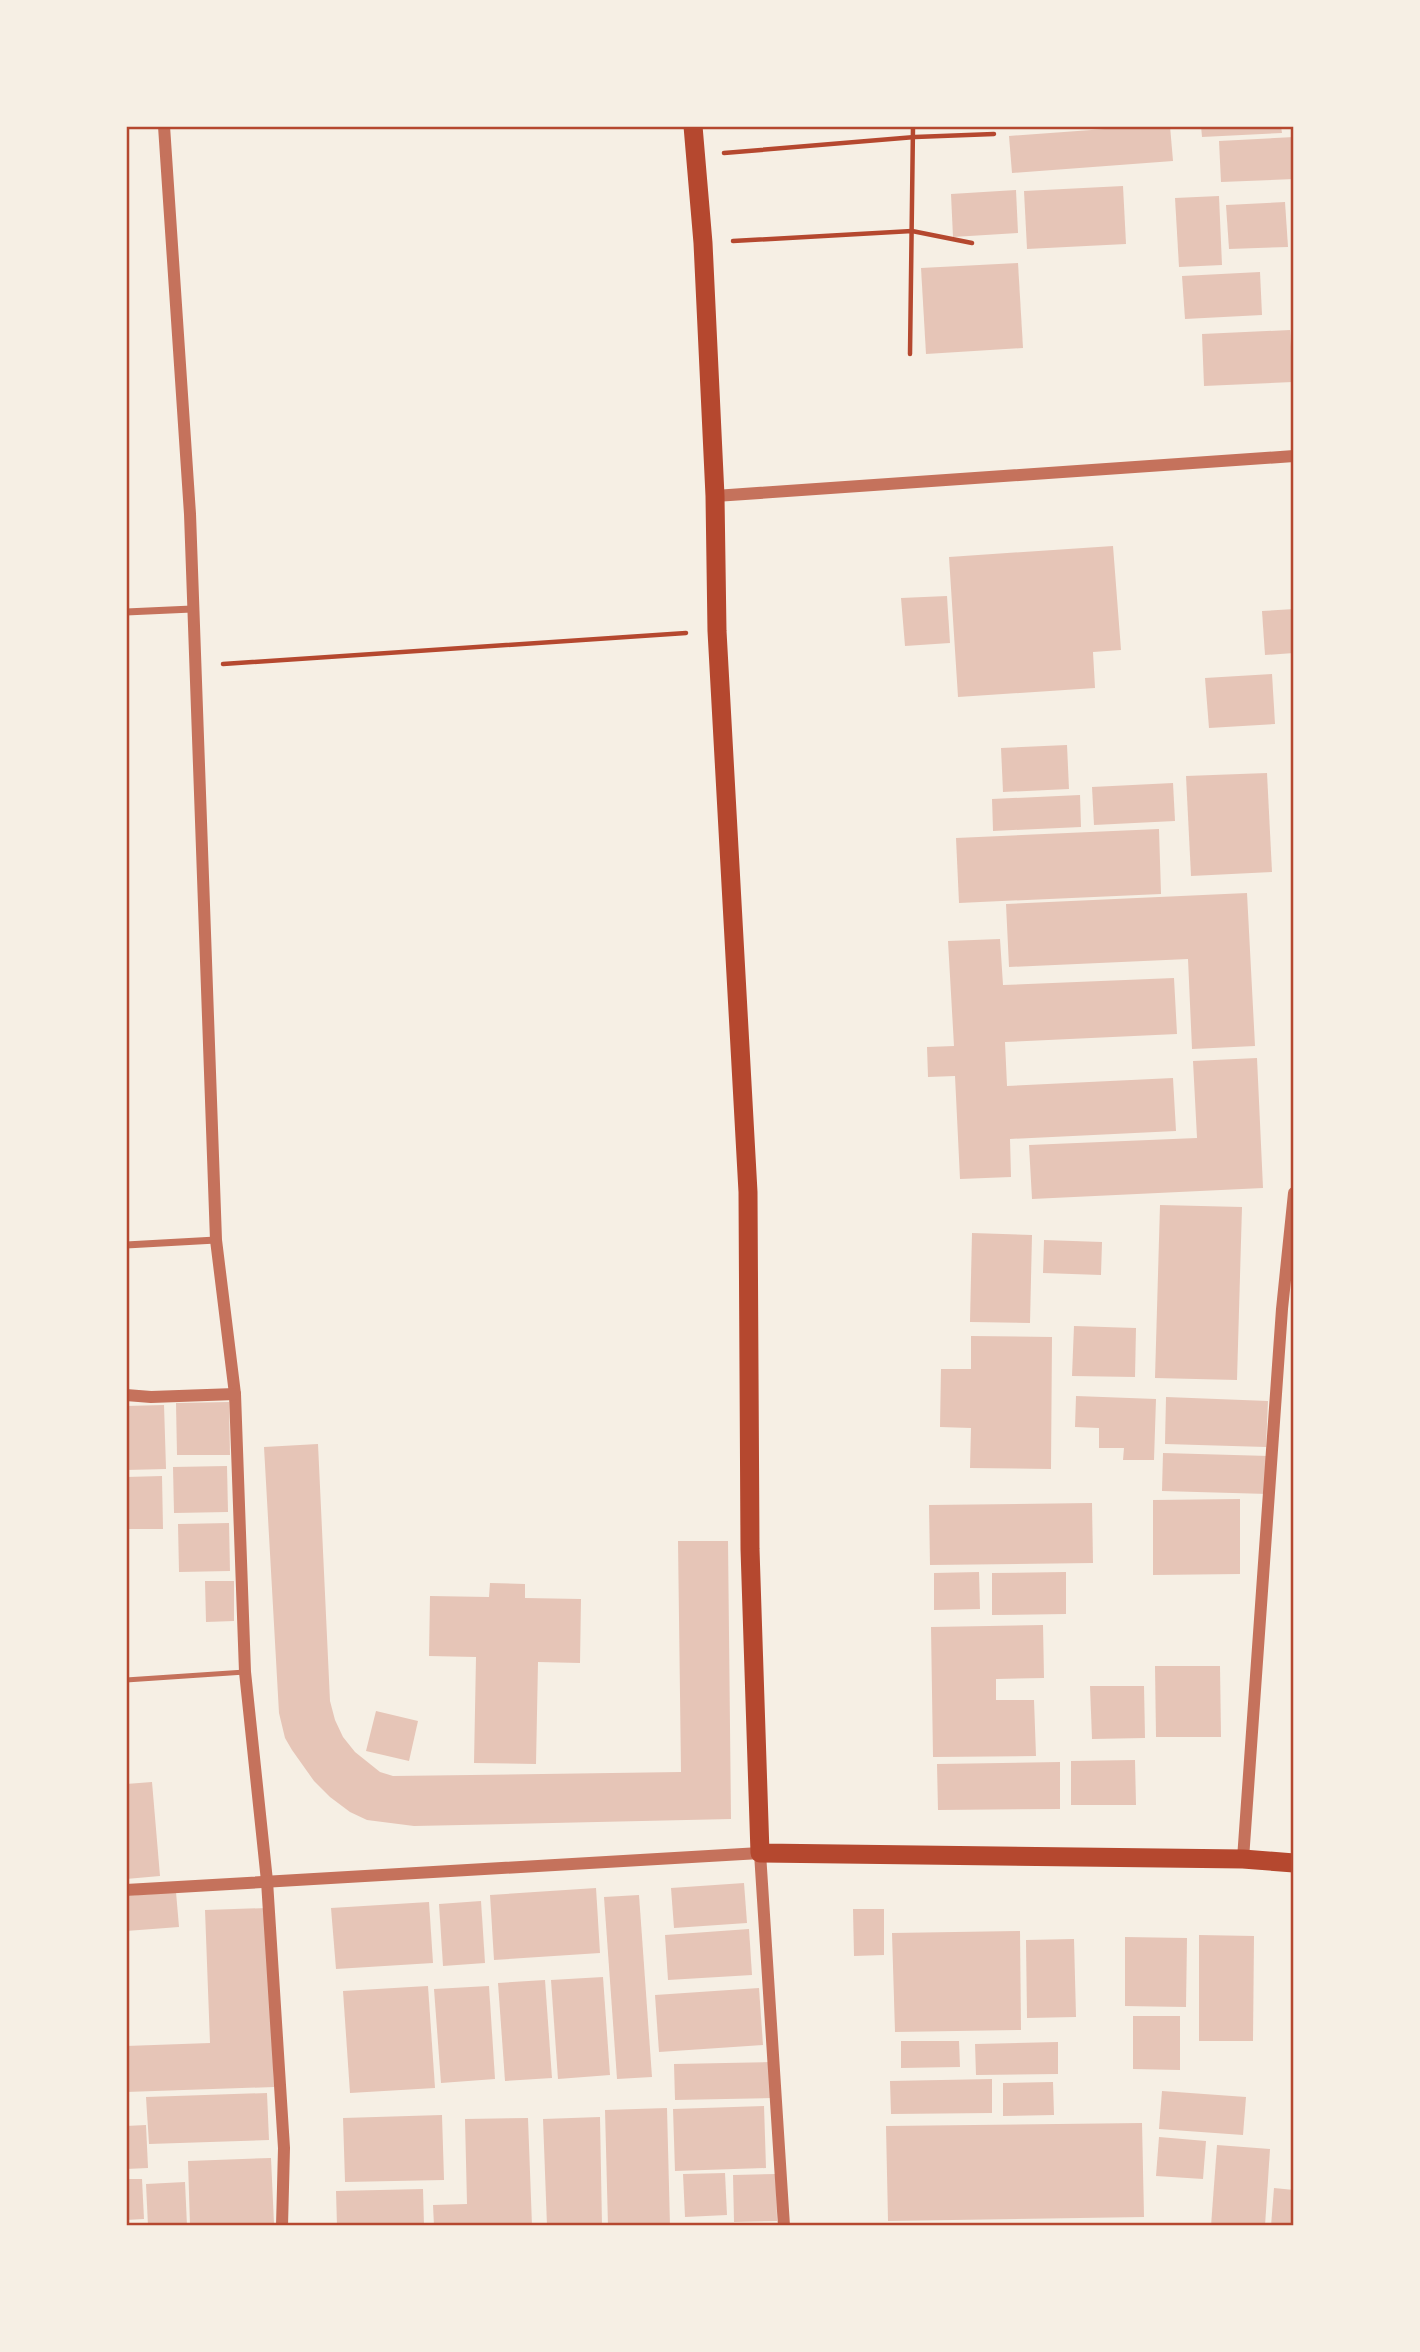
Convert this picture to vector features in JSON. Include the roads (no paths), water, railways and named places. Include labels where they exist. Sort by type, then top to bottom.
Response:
[{"type":"highway","points":[[693,126],[703,243],[715,496],[717,631],[748,1192],[750,1549],[760,1853],[1243,1859],[1294,1863]]},
{"type":"street","points":[[164,126],[190,514],[216,1240],[235,1394],[245,1672],[267,1881],[285,2148],[282,2226]]},
{"type":"street","points":[[715,496],[1294,456]]},
{"type":"street","points":[[126,612],[192,608]]},
{"type":"street","points":[[1243,1859],[1282,1309],[1294,1193]]},
{"type":"street","points":[[126,1245],[216,1240]]},
{"type":"street","points":[[126,1395],[151,1397],[235,1394]]},
{"type":"street","points":[[126,1890],[760,1853],[784,2226]]},
{"type":"lane","points":[[126,1680],[245,1672]]}]
